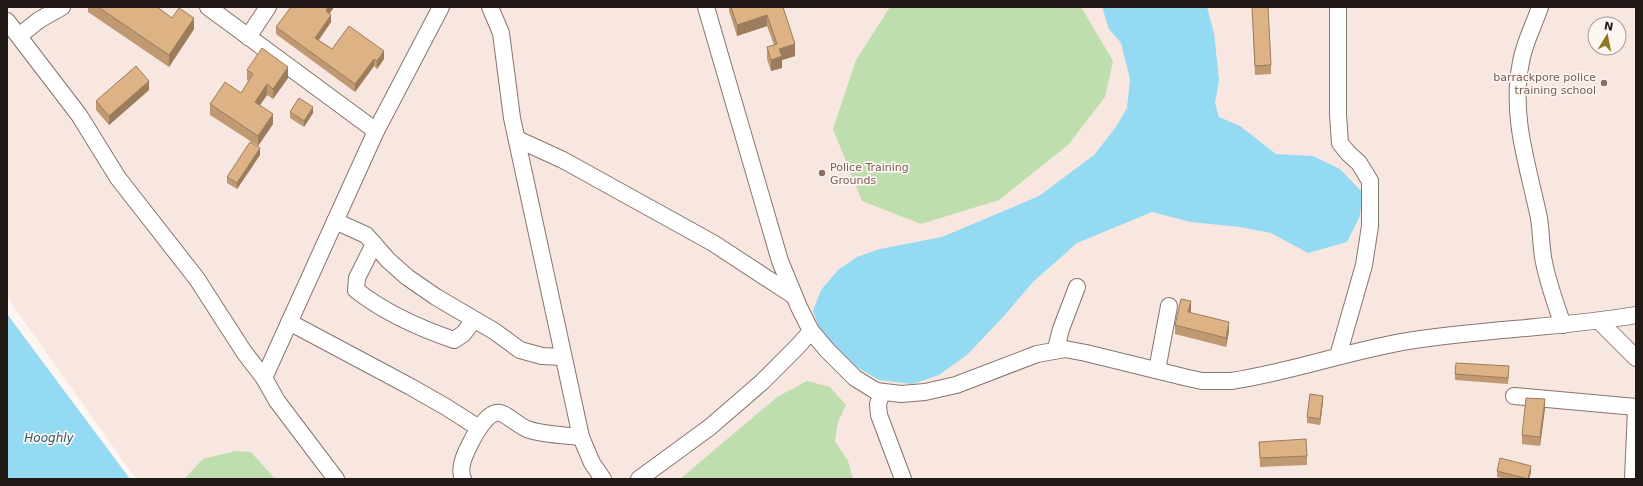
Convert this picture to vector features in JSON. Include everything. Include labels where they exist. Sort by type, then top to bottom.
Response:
[{"type":"street","points":[[19,36],[39,20],[62,7]]},
{"type":"street","points":[[208,7],[376,131]]},
{"type":"street","points":[[248,37],[268,7]]},
{"type":"street","points":[[264,378],[376,131],[441,7]]},
{"type":"street","points":[[490,7],[501,33],[516,139],[581,437],[592,463],[603,479]]},
{"type":"street","points":[[706,7],[780,261],[794,296],[811,331],[827,350],[855,378],[876,391],[901,394],[917,393],[948,387],[1037,354],[1056,349],[1080,351],[1202,381],[1231,381],[1297,367],[1338,356],[1442,336],[1600,322],[1636,315]]},
{"type":"street","points":[[1338,7],[1338,115],[1340,143],[1348,154],[1360,163],[1370,181],[1370,226],[1364,265],[1338,356]]},
{"type":"street","points":[[1540,7],[1521,62],[1518,110],[1523,153],[1529,170],[1540,224],[1543,256],[1549,283],[1563,325]]},
{"type":"street","points":[[7,21],[79,114],[118,178],[197,279],[244,352],[264,378],[277,401],[336,479]]},
{"type":"street","points":[[516,139],[563,160],[713,243],[794,296]]},
{"type":"street","points":[[335,221],[363,233],[388,260],[407,277],[474,320],[494,331],[520,350],[542,356],[563,357]]},
{"type":"street","points":[[374,244],[357,278],[356,290],[367,299],[408,322],[454,340],[463,334],[474,320]]},
{"type":"street","points":[[1056,349],[1060,328],[1077,287]]},
{"type":"street","points":[[1157,370],[1169,306]]},
{"type":"street","points":[[290,322],[411,387],[479,428]]},
{"type":"street","points":[[1600,322],[1636,358]]},
{"type":"street","points":[[638,479],[710,427],[762,382],[811,331]]},
{"type":"street","points":[[882,392],[878,404],[879,414],[903,479]]},
{"type":"street","points":[[1514,396],[1636,408],[1633,479]]},
{"type":"street","points":[[463,479],[461,467],[469,446],[479,428],[490,416],[498,413],[501,413],[532,430],[581,437]]},
{"type":"shaded area","name":"Police Training Grounds","points":[[7,7],[1636,7],[1636,479],[136,479],[7,297]]},
{"type":"green space","points":[[890,7],[1081,7],[1113,61],[1105,97],[1068,145],[999,200],[921,224],[862,201],[833,129],[856,60]]},
{"type":"green space","points":[[807,381],[830,387],[846,405],[838,422],[835,441],[848,461],[853,479],[680,479],[777,397]]},
{"type":"green space","points":[[235,451],[251,452],[275,479],[184,479],[203,459]]},
{"type":"water","points":[[1102,7],[1207,7],[1214,33],[1219,80],[1215,103],[1219,117],[1240,126],[1276,154],[1313,156],[1340,169],[1362,192],[1360,216],[1347,242],[1308,253],[1271,233],[1240,227],[1191,222],[1152,212],[1077,243],[1033,282],[967,355],[939,375],[912,384],[879,380],[846,361],[820,330],[813,311],[821,290],[838,270],[857,257],[880,249],[942,237],[1039,196],[1094,155],[1116,127],[1127,108],[1130,79],[1121,43],[1109,29]]},
{"type":"water","name":"Hooghly","points":[[7,314],[130,479],[7,479]]},
{"type":"building","points":[[98,7],[157,7],[172,18],[179,8],[194,18],[169,55]]},
{"type":"building","points":[[291,7],[328,7],[326,11],[331,15],[315,38],[332,49],[349,26],[384,51],[377,61],[374,59],[355,84],[276,27]]},
{"type":"building","points":[[731,7],[783,7],[795,44],[779,49],[782,56],[771,60],[767,47],[777,44],[767,15],[737,25]]},
{"type":"building","points":[[1252,7],[1268,7],[1271,65],[1255,66]]},
{"type":"building","points":[[262,48],[288,67],[273,89],[267,84],[255,102],[273,114],[258,136],[210,104],[225,82],[241,93],[253,74],[247,70]]},
{"type":"building","points":[[136,66],[149,81],[109,116],[96,101]]},
{"type":"building","points":[[299,98],[313,107],[304,121],[290,112]]},
{"type":"building","points":[[250,142],[260,148],[237,183],[227,177]]},
{"type":"building","points":[[1181,299],[1191,301],[1188,312],[1229,322],[1226,338],[1175,325]]},
{"type":"building","points":[[1456,363],[1509,366],[1508,378],[1455,374]]},
{"type":"building","points":[[1310,394],[1323,396],[1320,419],[1307,417]]},
{"type":"building","points":[[1526,398],[1545,399],[1540,437],[1522,435]]},
{"type":"building","points":[[1306,439],[1307,456],[1260,458],[1259,442]]},
{"type":"building","points":[[1500,458],[1531,466],[1528,479],[1497,471]]},
{"type":"place","name":"barrackpore police training school","points":[[1604,83]]},
{"type":"place","name":"Police Training Grounds","points":[[822,173]]}]
